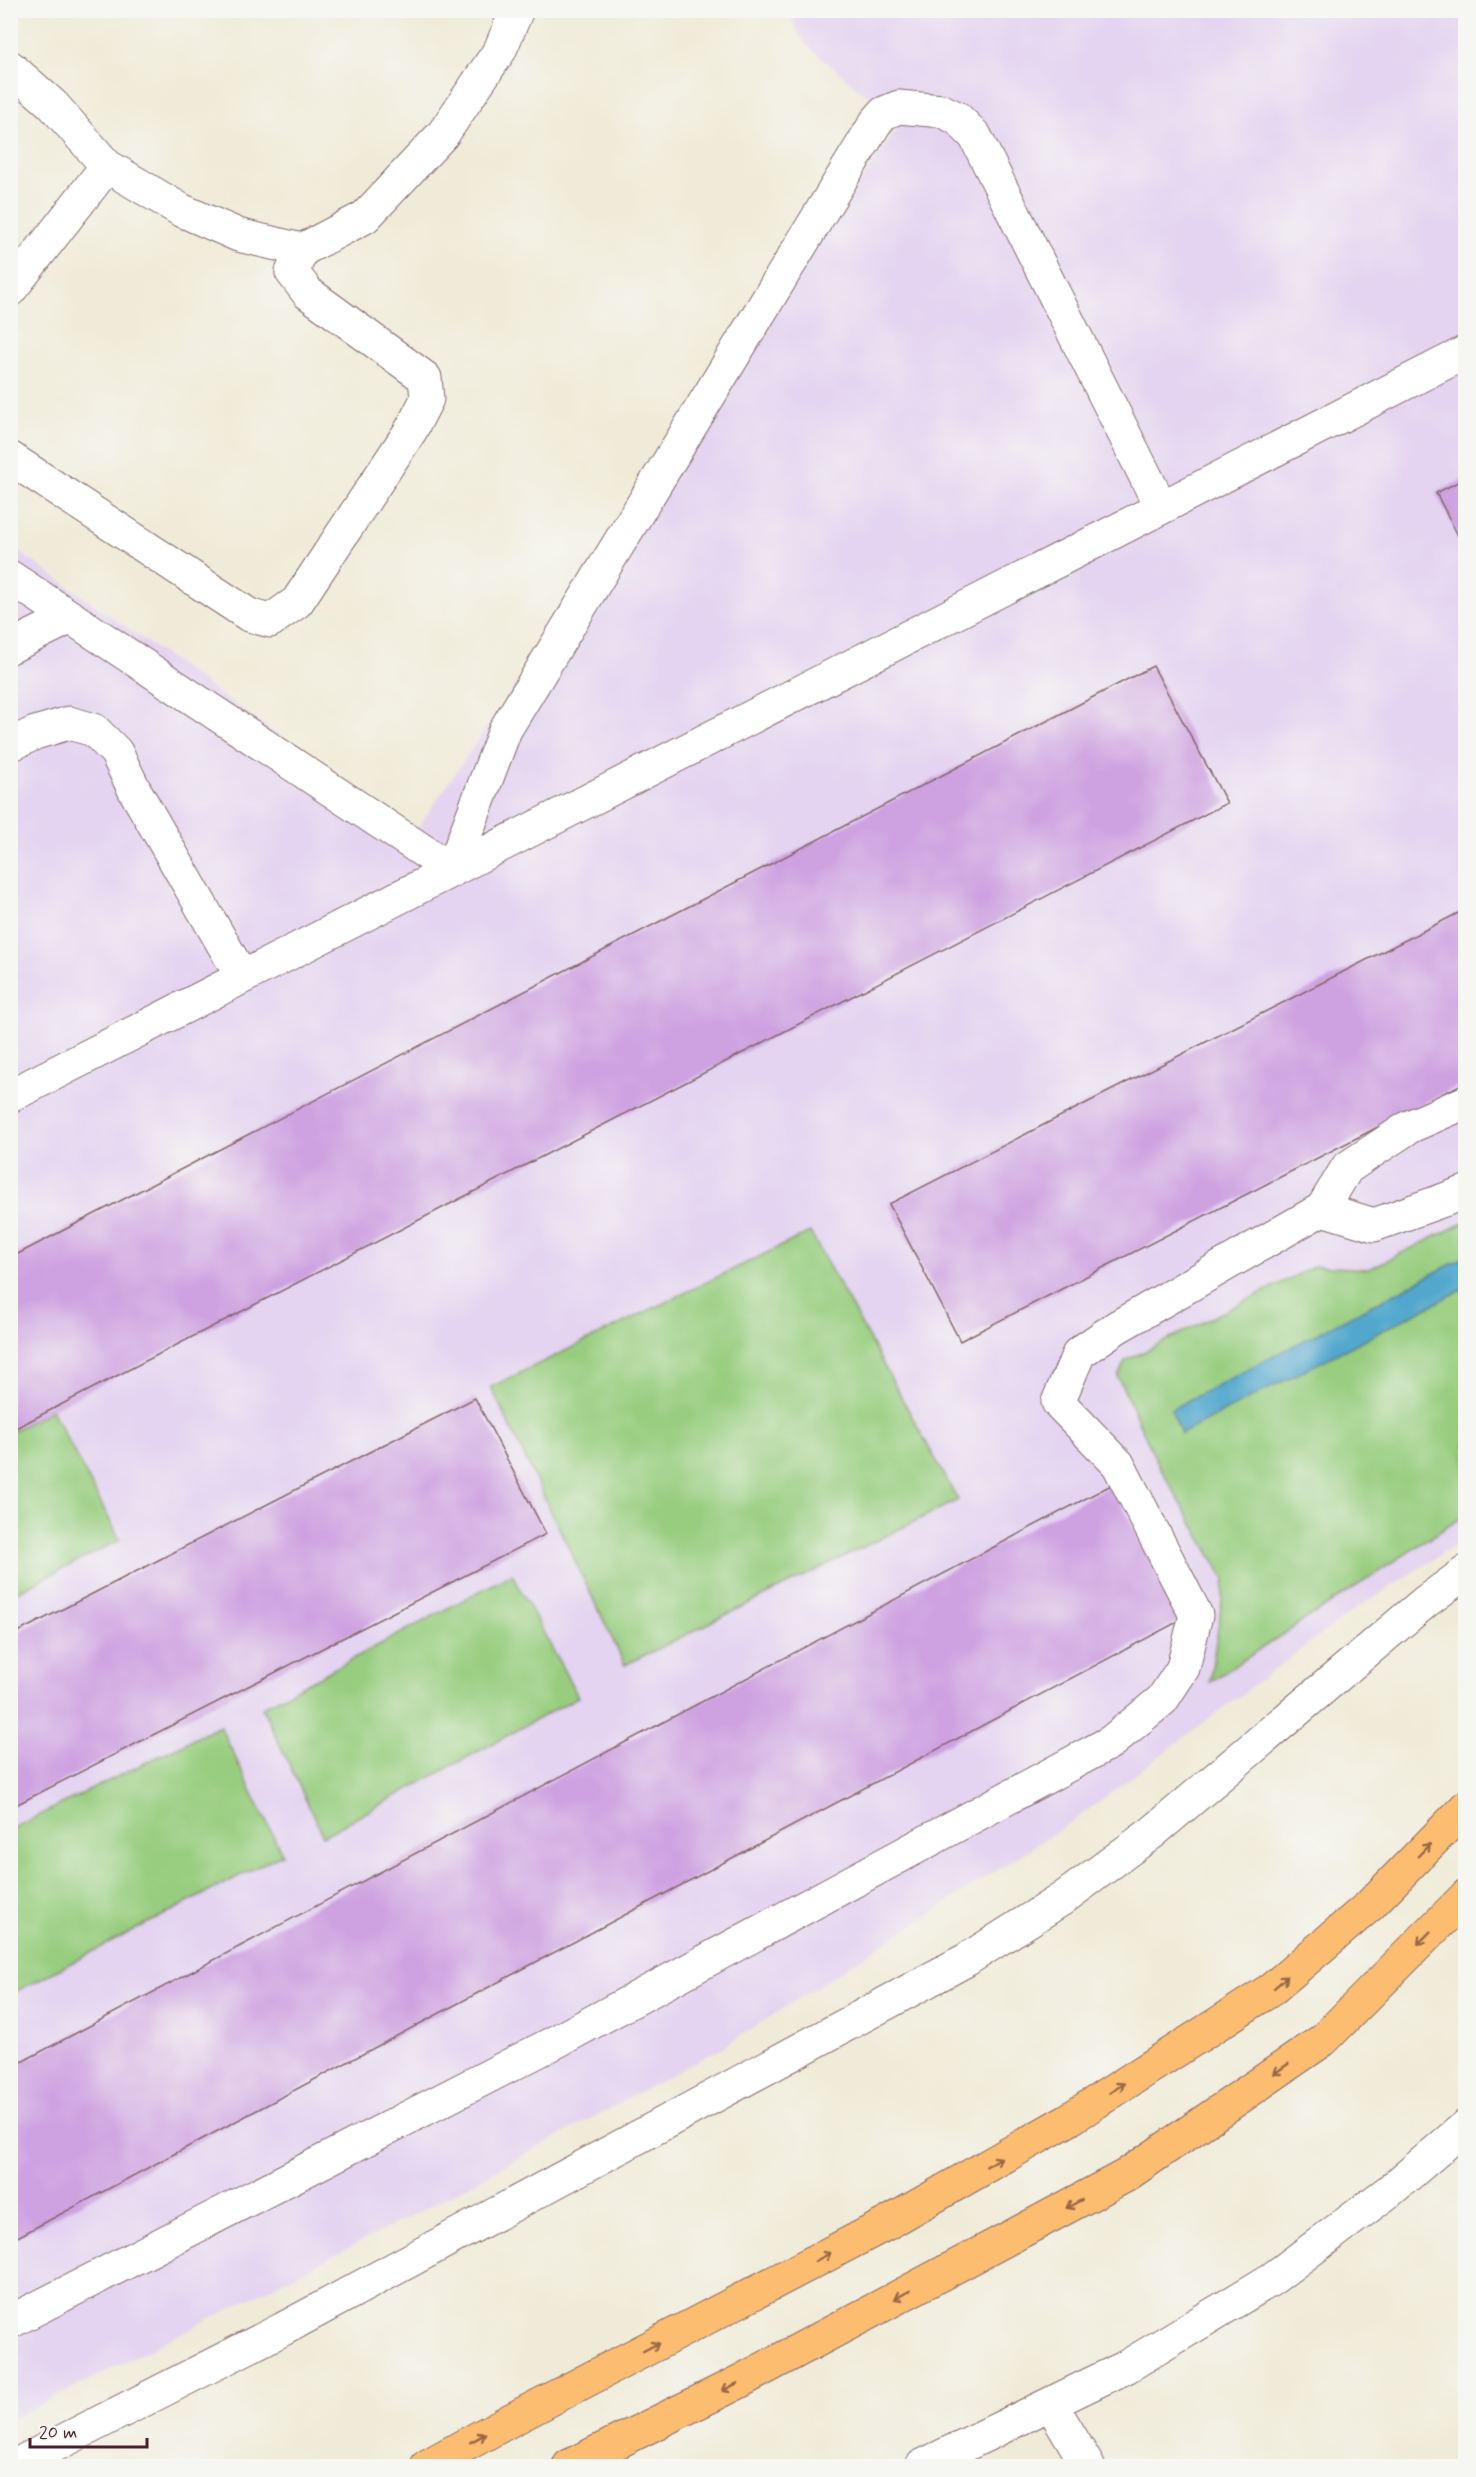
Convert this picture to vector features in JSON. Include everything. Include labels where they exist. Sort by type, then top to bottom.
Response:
[{"type":"main road","points":[[427,2466],[886,2224],[1068,2120],[1272,1989],[1369,1906],[1466,1807]]},
{"type":"main road","points":[[569,2466],[735,2384],[1125,2176],[1323,2040],[1466,1896]]},
{"type":"street","points":[[10,458],[249,615],[270,621],[297,602],[411,430],[427,399],[425,378],[308,293],[292,272],[302,250],[365,217],[443,134],[500,50],[517,10]]},
{"type":"street","points":[[10,67],[53,105],[107,166],[181,210],[237,235],[302,250]]},
{"type":"street","points":[[452,870],[505,730],[876,122],[884,113],[899,108],[942,111],[957,118],[975,136],[1161,507]]},
{"type":"street","points":[[16,276],[107,166]]},
{"type":"street","points":[[10,1096],[1466,352]]},
{"type":"street","points":[[10,577],[452,870]]},
{"type":"street","points":[[10,647],[71,617]]},
{"type":"street","points":[[10,745],[69,723],[94,730],[116,752],[134,789],[242,977]]},
{"type":"street","points":[[10,2322],[422,2113],[1112,1742],[1162,1700],[1183,1668],[1196,1615],[1118,1464],[1058,1402],[1079,1353],[1117,1326],[1322,1209],[1347,1168],[1409,1128],[1466,1102]]},
{"type":"street","points":[[1322,1209],[1374,1225],[1466,1192]]},
{"type":"street","points":[[16,2456],[283,2329],[966,1960],[1062,1899],[1153,1832],[1425,1602],[1466,1572]]},
{"type":"street","points":[[922,2466],[1126,2367],[1272,2279],[1392,2189],[1466,2126]]},
{"type":"street","points":[[1052,2404],[1088,2466]]},
{"type":"shaded area","points":[[787,11],[1465,11],[1465,1539],[1351,1612],[1076,1819],[730,2043],[421,2211],[11,2420],[11,546],[415,832],[900,124],[805,44]]},
{"type":"green space","points":[[1465,1222],[1465,1515],[1210,1682],[1225,1580],[1157,1462],[1118,1377],[1125,1361],[1315,1266],[1369,1269]]},
{"type":"green space","points":[[810,1232],[958,1500],[625,1665],[491,1387]]},
{"type":"green space","points":[[52,1410],[120,1540],[11,1595],[11,1432]]},
{"type":"green space","points":[[512,1574],[578,1697],[323,1836],[262,1707]]},
{"type":"green space","points":[[220,1726],[282,1854],[11,1994],[11,1829]]},
{"type":"water","points":[[1465,1257],[1465,1288],[1181,1434],[1171,1409]]},
{"type":"building","points":[[1466,478],[1466,551],[1436,493]]},
{"type":"building","points":[[1153,666],[1227,803],[10,1431],[10,1258]]},
{"type":"building","points":[[1466,909],[1466,1082],[960,1341],[889,1204]]},
{"type":"building","points":[[475,1398],[546,1534],[10,1808],[10,1636]]},
{"type":"building","points":[[1111,1485],[1183,1619],[10,2241],[10,2068]]}]
